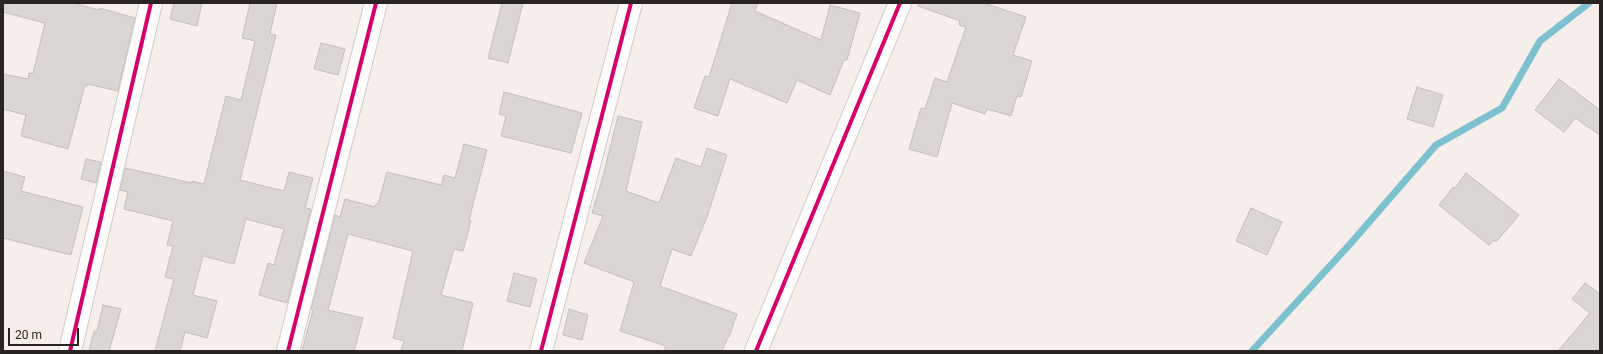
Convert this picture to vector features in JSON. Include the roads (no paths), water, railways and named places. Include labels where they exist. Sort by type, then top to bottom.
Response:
[{"type":"street","points":[[70,351],[151,3]]},
{"type":"street","points":[[288,351],[376,3]]},
{"type":"street","points":[[541,351],[631,3]]},
{"type":"street","points":[[756,351],[900,3]]},
{"type":"waterway","points":[[1252,351],[1351,243],[1436,145],[1502,108],[1540,41],[1589,3]]}]
